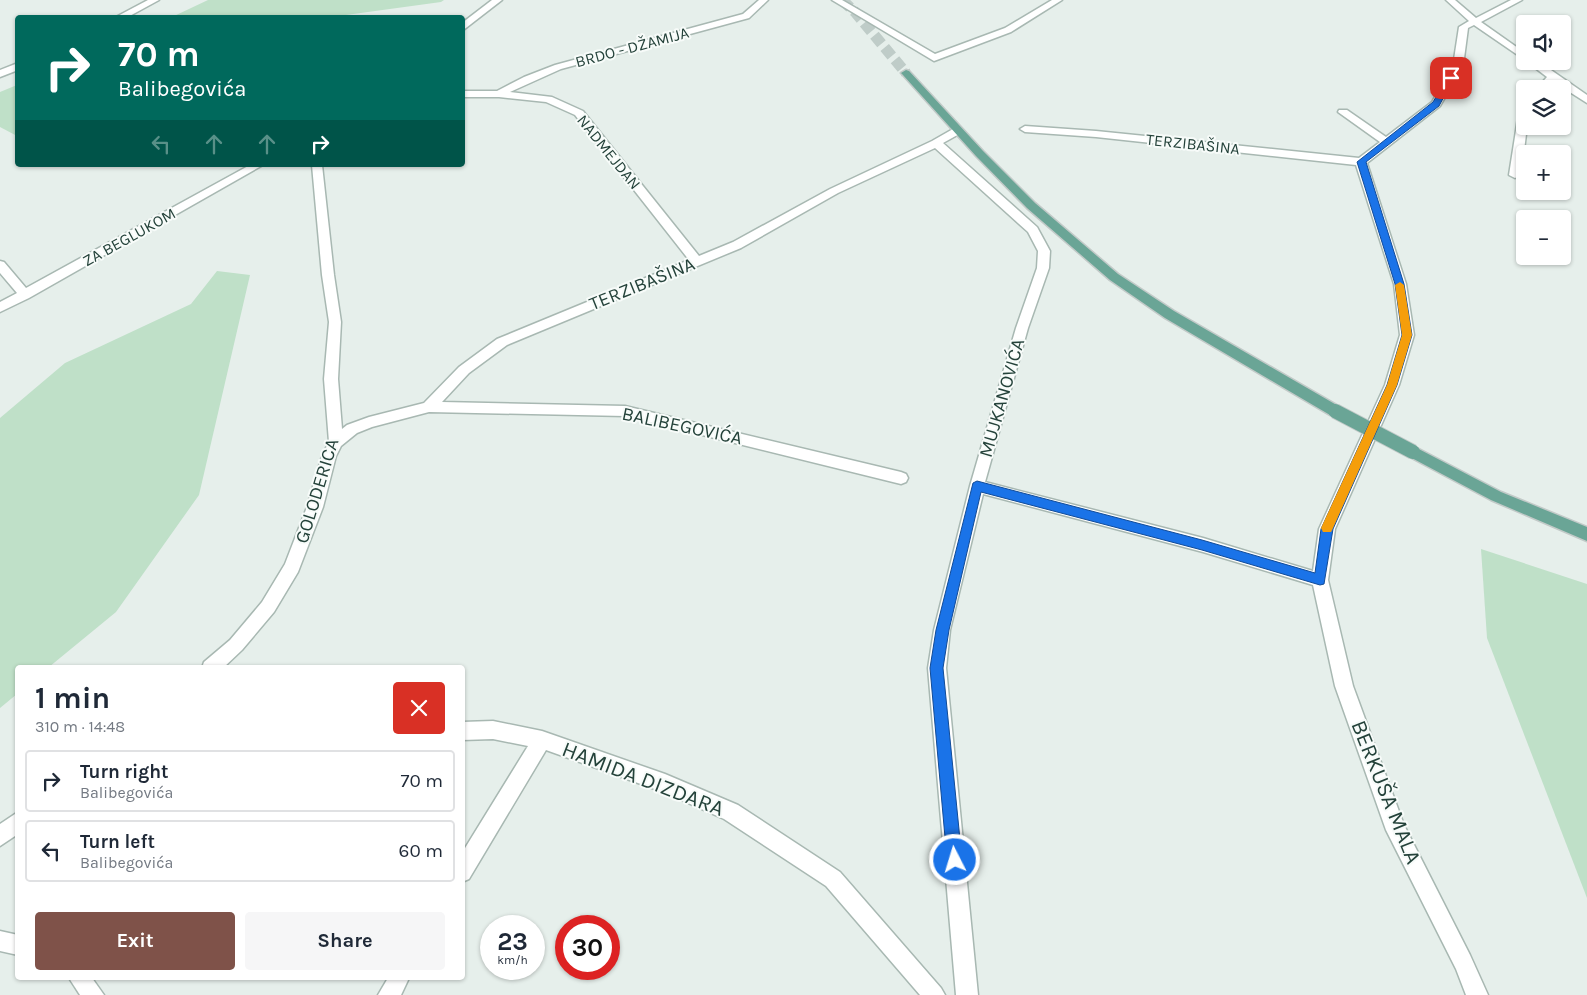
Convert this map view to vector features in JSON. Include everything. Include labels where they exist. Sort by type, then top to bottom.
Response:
[{"type":"main road","points":[[906,73],[957,131],[1072,242],[1116,278],[1176,319],[1335,411],[1496,496],[1587,534]]},
{"type":"street","points":[[124,15],[155,0]]},
{"type":"street","points":[[465,26],[498,0]]},
{"type":"street","name":"BRDO - DŽAMIJA","points":[[499,94],[528,79],[558,67],[746,16],[764,0]]},
{"type":"street","points":[[836,0],[934,58],[1008,30],[1058,0]]},
{"type":"street","points":[[1450,0],[1474,21],[1516,51]]},
{"type":"street","points":[[977,486],[1202,545],[1320,580],[1327,529],[1392,385],[1407,335],[1400,284],[1361,162],[1436,104],[1458,66],[1464,27],[1518,0]]},
{"type":"street","points":[[0,74],[15,67]]},
{"type":"street","points":[[1544,70],[1587,100]]},
{"type":"street","points":[[1549,80],[1553,76]]},
{"type":"street","name":"NADMEJDAN","points":[[465,94],[499,94],[548,99],[579,113],[696,261]]},
{"type":"street","points":[[1343,112],[1386,142]]},
{"type":"street","name":"TERZIBAŠINA","points":[[1025,130],[1096,134],[1361,162]]},
{"type":"street","name":"TERZIBAŠINA","points":[[428,407],[464,370],[502,342],[738,245],[834,191],[936,143],[957,131]]},
{"type":"street","points":[[1515,175],[1521,135]]},
{"type":"street","name":"MUJKANOVIĆA","points":[[936,143],[1033,230],[1044,251],[1043,268],[1022,328],[977,486],[942,630],[937,668],[967,995]]},
{"type":"street","name":"ZA BEGLUKOM","points":[[0,308],[254,167]]},
{"type":"street","name":"GOLODERICA","points":[[213,665],[236,645],[268,607],[292,567],[315,507],[329,456],[336,442],[331,378],[335,322],[328,275],[317,167]]},
{"type":"street","points":[[0,266],[25,295]]},
{"type":"street","points":[[336,442],[352,429],[369,422],[428,407]]},
{"type":"street","name":"BALIBEGOVIĆA","points":[[428,407],[625,411],[901,478]]},
{"type":"street","name":"BERKUŠA MALA","points":[[1320,580],[1344,686],[1396,830],[1477,995]]},
{"type":"street","name":"HAMIDA DIZDARA","points":[[465,730],[493,730],[542,740],[665,782],[731,812],[833,879],[934,995]]},
{"type":"street","points":[[465,867],[542,740]]},
{"type":"street","points":[[0,836],[15,824]]},
{"type":"street","points":[[0,941],[15,944]]},
{"type":"street","points":[[81,980],[93,995]]},
{"type":"street","points":[[389,995],[399,980]]},
{"type":"green space","points":[[208,0],[444,0],[441,2],[346,15],[176,15]]},
{"type":"green space","points":[[15,86],[15,135],[0,127],[0,92]]},
{"type":"green space","points":[[217,271],[250,275],[199,495],[116,612],[51,665],[15,665],[15,696],[0,708],[0,418],[65,363],[191,304]]},
{"type":"green space","points":[[1481,549],[1587,584],[1587,898],[1487,638]]},
{"type":"tunnel","points":[[842,0],[855,12],[906,73]]},
{"type":"slow traffic","points":[[1327,528],[1392,385],[1407,335],[1400,285]]},
{"type":"route","points":[[955,860],[937,668],[942,630],[977,486],[1202,545],[1320,580],[1327,529],[1392,385],[1407,335],[1400,284],[1361,162],[1436,104],[1451,78]]}]
